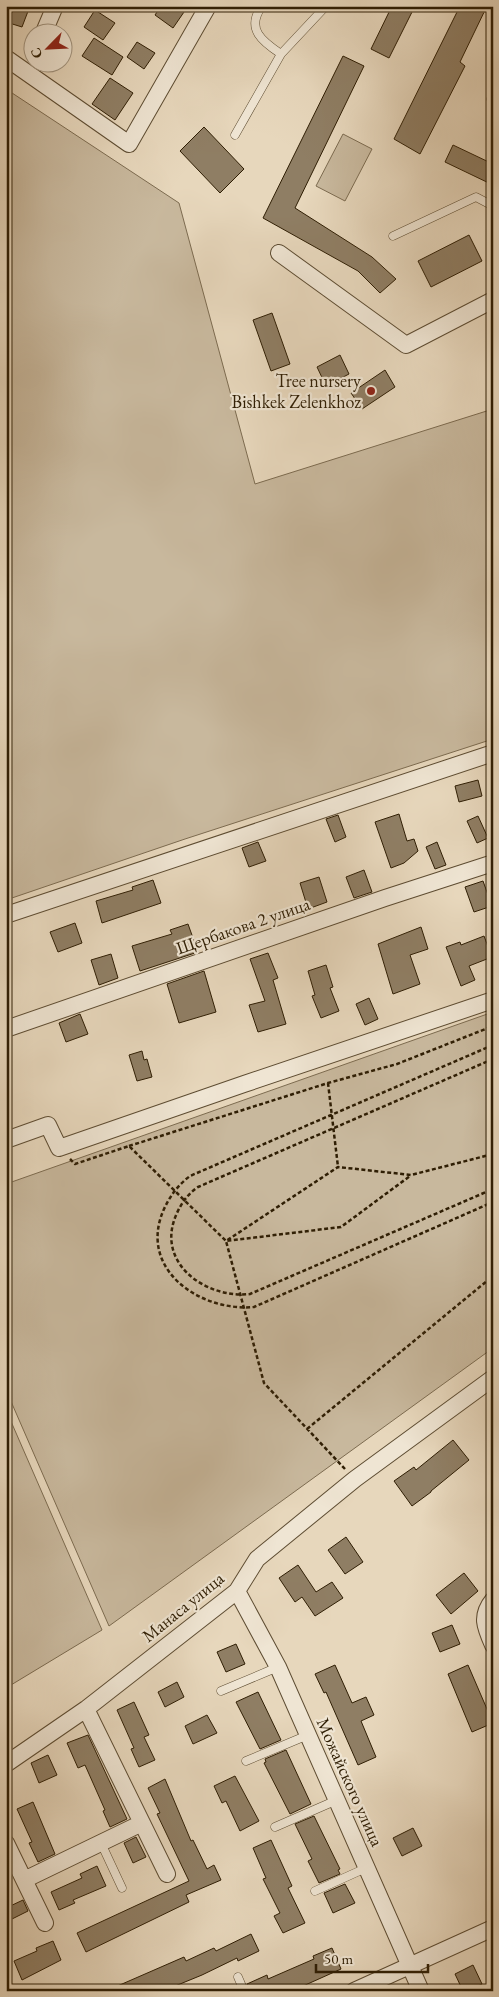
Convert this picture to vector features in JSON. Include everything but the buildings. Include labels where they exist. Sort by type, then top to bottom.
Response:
[{"type":"street","points":[[48,22],[55,6]]},
{"type":"street","points":[[38,72],[129,144],[208,6]]},
{"type":"street","points":[[6,58],[22,63]]},
{"type":"street","points":[[279,253],[406,345],[493,300]]},
{"type":"street","points":[[6,915],[493,753]]},
{"type":"street","name":"Щербакова 2 улица","points":[[6,1029],[376,901],[493,863]]},
{"type":"street","points":[[6,1140],[48,1125],[59,1148],[493,1000]]},
{"type":"street","name":"Манаса улица","points":[[6,1764],[86,1709],[237,1591],[258,1559],[355,1479],[493,1378]]},
{"type":"street","name":"Можайского улица","points":[[237,1591],[278,1667],[421,1991]]},
{"type":"street","points":[[493,1600],[485,1612],[484,1626],[493,1644]]},
{"type":"street","points":[[86,1709],[167,1874]]},
{"type":"street","points":[[24,1880],[142,1823]]},
{"type":"street","points":[[6,1843],[45,1923]]},
{"type":"street","points":[[354,1991],[493,1928]]},
{"type":"lane","points":[[262,6],[256,14],[256,29],[262,42],[281,54]]},
{"type":"lane","points":[[235,135],[281,54],[326,6]]},
{"type":"lane","points":[[393,236],[476,197],[493,206]]},
{"type":"lane","points":[[221,1691],[278,1667]]},
{"type":"lane","points":[[246,1761],[308,1735]]},
{"type":"lane","points":[[275,1827],[337,1800]]},
{"type":"lane","points":[[101,1843],[122,1888]]},
{"type":"lane","points":[[315,1891],[366,1868]]},
{"type":"lane","points":[[238,1977],[244,1991]]},
{"type":"path","points":[[59,1148],[75,1164],[328,1082],[397,1064],[493,1026]]},
{"type":"path","points":[[493,1045],[190,1176],[180,1183],[161,1216],[157,1232],[158,1250],[167,1269],[179,1285],[199,1297],[222,1306],[254,1307],[493,1202]]},
{"type":"path","points":[[493,1059],[198,1187],[190,1192],[174,1219],[171,1232],[172,1247],[178,1263],[189,1276],[205,1286],[224,1294],[250,1294],[493,1189]]},
{"type":"path","points":[[328,1082],[338,1167]]},
{"type":"path","points":[[129,1146],[226,1242],[264,1383],[355,1479]]},
{"type":"path","points":[[226,1242],[338,1167],[411,1175],[493,1154]]},
{"type":"path","points":[[226,1242],[341,1228],[411,1175]]},
{"type":"path","points":[[307,1428],[493,1276]]},
{"type":"shaded area","points":[[6,89],[179,203],[255,484],[493,409],[493,739],[185,839],[6,900]]},
{"type":"shaded area","points":[[343,134],[372,149],[345,201],[316,186]]},
{"type":"shaded area","points":[[493,1012],[493,1348],[109,1626],[6,1390],[6,1184]]},
{"type":"shaded area","points":[[6,1410],[102,1630],[6,1688]]},
{"type":"place","name":"Tree nursery Bishkek Zelenkhoz","points":[[371,391]]}]
